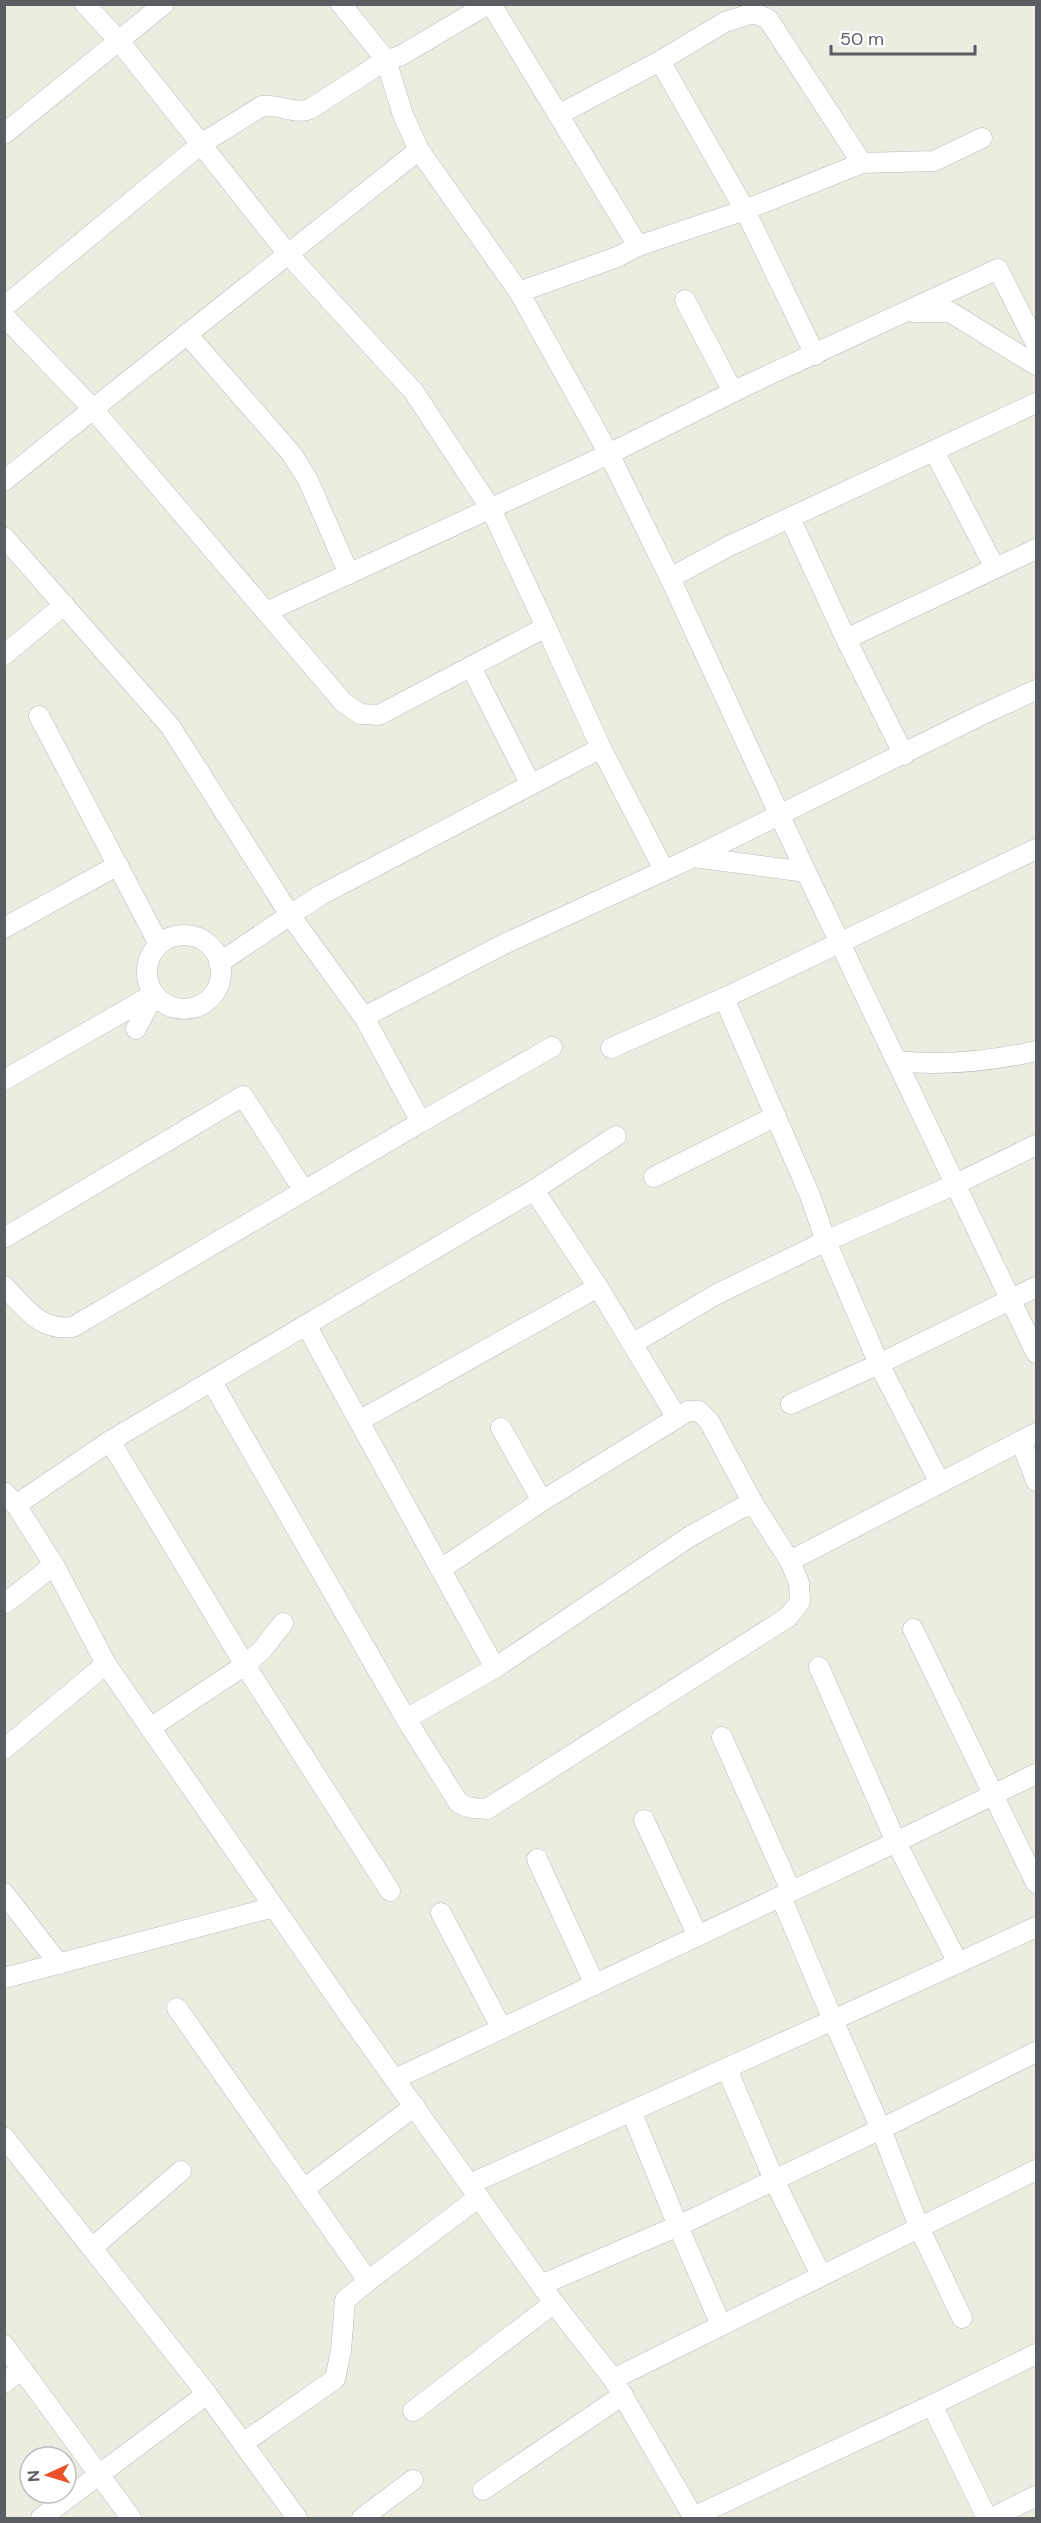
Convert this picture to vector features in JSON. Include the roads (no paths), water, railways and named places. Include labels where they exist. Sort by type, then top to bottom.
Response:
[{"type":"street","points":[[85,4],[119,41],[288,254],[400,375],[422,404],[491,509],[601,748],[664,870]]},
{"type":"street","points":[[4,134],[164,4]]},
{"type":"street","points":[[341,4],[387,60],[403,115],[419,150],[519,292],[609,454],[670,578],[806,872],[1036,1353]]},
{"type":"street","points":[[4,307],[201,144],[262,106],[272,105],[302,112],[387,60],[400,56],[489,4],[638,246]]},
{"type":"street","points":[[558,115],[660,61],[725,22],[754,12],[768,19],[862,163]]},
{"type":"street","points":[[660,61],[745,210],[815,355]]},
{"type":"street","points":[[519,292],[617,257],[638,246],[745,210],[862,163],[934,161],[982,138]]},
{"type":"street","points":[[4,481],[419,150]]},
{"type":"street","points":[[266,612],[609,454],[733,392],[998,269],[1036,344]]},
{"type":"street","points":[[685,300],[733,392]]},
{"type":"street","points":[[907,311],[950,312],[1036,365]]},
{"type":"street","points":[[4,316],[93,409],[343,702],[360,714],[379,715],[546,627]]},
{"type":"street","points":[[187,334],[291,453],[308,480],[349,574]]},
{"type":"street","points":[[670,578],[729,546],[1036,403]]},
{"type":"street","points":[[934,451],[994,568]]},
{"type":"street","points":[[790,518],[846,639],[904,755]]},
{"type":"street","points":[[4,537],[170,726],[290,915],[364,1017],[421,1122]]},
{"type":"street","points":[[846,639],[1036,549]]},
{"type":"street","points":[[4,655],[64,605]]},
{"type":"street","points":[[471,667],[531,785]]},
{"type":"street","points":[[364,1017],[504,944],[694,857],[1036,690]]},
{"type":"street","points":[[39,716],[159,944]]},
{"type":"street","points":[[219,963],[321,895],[601,748]]},
{"type":"street","points":[[611,1048],[724,998],[1036,849]]},
{"type":"street","points":[[694,857],[806,872]]},
{"type":"street","points":[[4,928],[118,865]]},
{"type":"street","points":[[179,936],[200,939],[208,945],[219,963],[219,982],[210,999],[202,1005],[182,1010],[161,1002],[149,985],[148,963],[159,944],[179,936]]},
{"type":"street","points":[[136,1029],[154,994]]},
{"type":"street","points":[[4,1080],[154,994]]},
{"type":"street","points":[[724,998],[809,1193],[826,1241],[879,1364],[940,1483]]},
{"type":"street","points":[[4,1286],[36,1319],[57,1329],[73,1327],[552,1047]]},
{"type":"street","points":[[897,1061],[929,1064],[1014,1056],[1036,1051]]},
{"type":"street","points":[[4,1238],[243,1096],[304,1191]]},
{"type":"street","points":[[654,1177],[776,1116]]},
{"type":"street","points":[[616,1136],[534,1190],[212,1382],[10,1498],[54,1565],[106,1664],[395,2079],[554,2303],[618,2387],[687,2516],[932,2405],[1036,2354]]},
{"type":"street","points":[[632,1344],[717,1294],[826,1241],[956,1184],[1036,1145]]},
{"type":"street","points":[[534,1190],[598,1287],[677,1418]]},
{"type":"street","points":[[359,1421],[598,1287]]},
{"type":"street","points":[[791,1404],[879,1364],[1036,1287]]},
{"type":"street","points":[[306,1325],[495,1668]]},
{"type":"street","points":[[212,1382],[406,1719],[458,1802],[465,1807],[487,1809],[788,1617],[800,1602],[799,1583],[790,1561],[754,1505],[709,1421],[699,1412],[688,1411],[542,1501],[441,1569]]},
{"type":"street","points":[[501,1428],[542,1501]]},
{"type":"street","points":[[790,1561],[1029,1437],[1036,1481]]},
{"type":"street","points":[[110,1441],[245,1665],[390,1891]]},
{"type":"street","points":[[406,1719],[495,1668],[689,1537],[741,1508],[754,1505]]},
{"type":"street","points":[[4,1604],[54,1565]]},
{"type":"street","points":[[150,1728],[245,1665],[262,1650],[283,1623]]},
{"type":"street","points":[[913,1629],[1036,1883]]},
{"type":"street","points":[[4,1749],[106,1664]]},
{"type":"street","points":[[819,1667],[896,1842],[958,1963]]},
{"type":"street","points":[[722,1737],[786,1894],[833,2020],[881,2129],[919,2227],[962,2318]]},
{"type":"street","points":[[395,2079],[1036,1774]]},
{"type":"street","points":[[644,1820],[698,1936]]},
{"type":"street","points":[[537,1859],[595,1985]]},
{"type":"street","points":[[4,1893],[58,1964]]},
{"type":"street","points":[[4,1978],[274,1906]]},
{"type":"street","points":[[441,1913],[502,2029]]},
{"type":"street","points":[[243,2443],[335,2379],[342,2351],[345,2300],[475,2191],[632,2113],[1036,1928]]},
{"type":"street","points":[[177,2008],[368,2281]]},
{"type":"street","points":[[541,2285],[678,2226],[1036,2052]]},
{"type":"street","points":[[727,2069],[774,2180],[821,2275]]},
{"type":"street","points":[[304,2189],[415,2106]]},
{"type":"street","points":[[632,2113],[721,2325]]},
{"type":"street","points":[[4,2137],[207,2394],[297,2518]]},
{"type":"street","points":[[483,2490],[618,2387],[721,2325],[1036,2170]]},
{"type":"street","points":[[92,2248],[181,2171]]},
{"type":"street","points":[[413,2411],[554,2303]]},
{"type":"street","points":[[4,2345],[131,2518]]},
{"type":"street","points":[[4,2383],[22,2369]]},
{"type":"street","points":[[41,2518],[207,2394]]},
{"type":"street","points":[[932,2405],[989,2518],[1036,2496]]},
{"type":"street","points":[[362,2518],[413,2480]]}]
